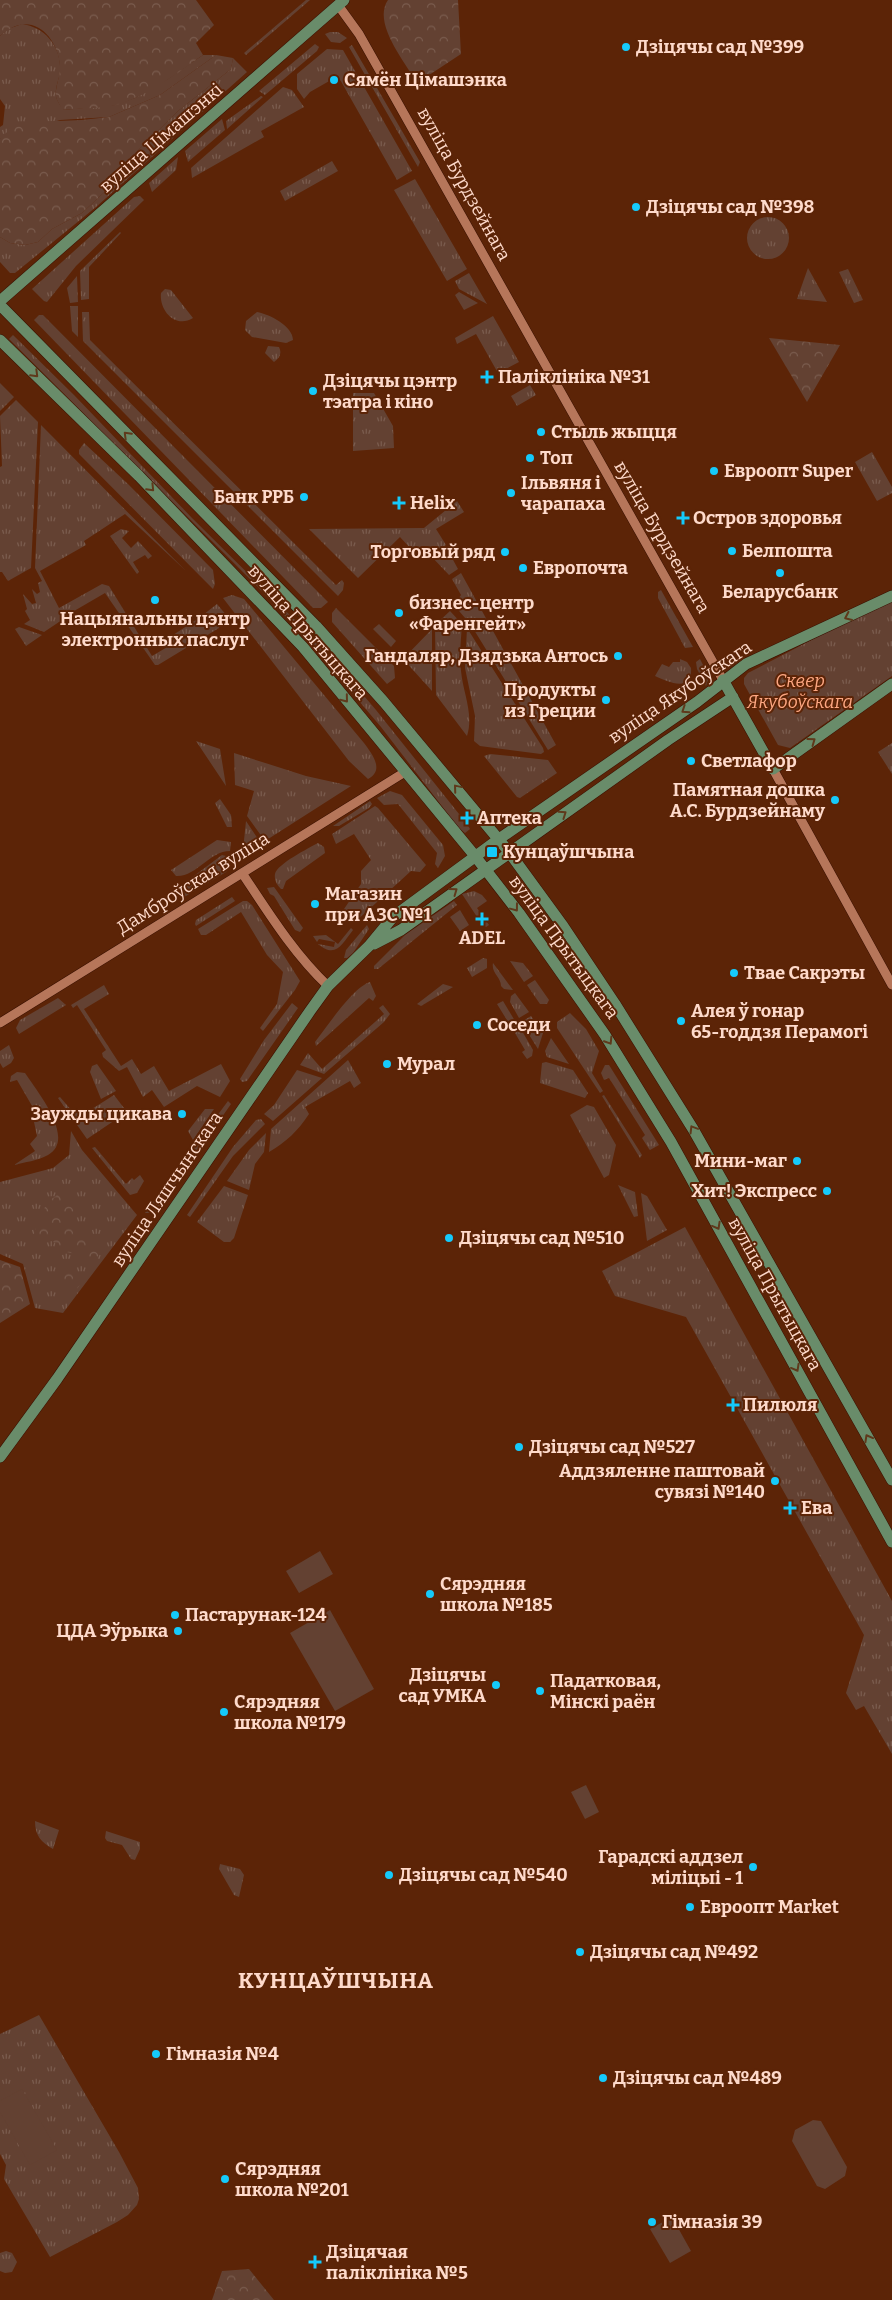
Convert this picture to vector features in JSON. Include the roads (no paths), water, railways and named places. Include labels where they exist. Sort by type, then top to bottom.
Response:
[{"type":"main road","name":"вуліца Цімашэнкі","points":[[0,302],[341,2]]},
{"type":"main road","name":"вуліца Прытыцкага","points":[[0,306],[316,626],[384,702],[509,852],[563,926],[615,1004],[693,1129],[892,1480]]},
{"type":"main road","name":"вуліца Прытыцкага","points":[[0,340],[139,476],[296,640],[485,869],[605,1035],[671,1142],[892,1542]]},
{"type":"main road","name":"вуліца Якубоўскага","points":[[499,839],[697,702],[746,664],[892,596]]},
{"type":"main road","name":"вуліца Бурдзейнага","points":[[723,680],[773,770]]},
{"type":"main road","points":[[773,770],[892,684]]},
{"type":"main road","name":"вуліца Якубоўскага","points":[[509,852],[704,715],[733,698]]},
{"type":"main road","name":"вуліца Ляшчынскага","points":[[0,1457],[36,1409],[328,986],[369,946],[393,917],[499,839]]},
{"type":"main road","name":"вуліца Ляшчынскага","points":[[369,946],[402,930],[509,852]]},
{"type":"street","name":"вуліца Бурдзейнага","points":[[341,2],[723,680]]},
{"type":"street","name":"вуліца Бурдзейнага","points":[[773,770],[892,985]]},
{"type":"street","name":"Дамброўская вуліца","points":[[0,1023],[405,772]]},
{"type":"street","points":[[242,873],[278,927],[315,974],[328,986]]},
{"type":"place","name":"Дзіцячы сад №399","points":[[626,47]]},
{"type":"place","name":"Сямён Цімашэнка","points":[[334,80]]},
{"type":"place","name":"Дзіцячы сад №398","points":[[636,207]]},
{"type":"place","name":"Паліклініка №31","points":[[487,377]]},
{"type":"place","name":"Дзіцячы цэнтр тэатра і кіно","points":[[313,391]]},
{"type":"place","name":"Стыль жыцця","points":[[541,432]]},
{"type":"place","name":"Топ","points":[[530,458]]},
{"type":"place","name":"Евроопт Super","points":[[714,471]]},
{"type":"place","name":"Ільвяня і чарапаха","points":[[511,493]]},
{"type":"place","name":"Банк РРБ","points":[[304,497]]},
{"type":"place","name":"Helix","points":[[399,503]]},
{"type":"place","name":"Остров здоровья","points":[[683,518]]},
{"type":"place","name":"Белпошта","points":[[732,551]]},
{"type":"place","name":"Торговый ряд","points":[[505,552]]},
{"type":"place","name":"Европочта","points":[[523,568]]},
{"type":"place","name":"Беларусбанк","points":[[780,573]]},
{"type":"place","name":"Нацыянальны цэнтр электронных паслуг","points":[[155,600]]},
{"type":"place","name":"бизнес-центр «Фаренгейт»","points":[[399,613]]},
{"type":"place","name":"Гандаляр, Дзядзька Антось","points":[[618,656]]},
{"type":"place","name":"Продукты из Греции","points":[[606,700]]},
{"type":"place","name":"Светлафор","points":[[691,761]]},
{"type":"place","name":"Памятная дошка А.С. Бурдзейнаму","points":[[835,800]]},
{"type":"place","name":"Аптека","points":[[467,818]]},
{"type":"place","name":"Кунцаўшчына","points":[[492,852]]},
{"type":"place","name":"Магазин при АЗС №1","points":[[315,904]]},
{"type":"place","name":"ADEL","points":[[482,919]]},
{"type":"place","name":"Твае Сакрэты","points":[[734,973]]},
{"type":"place","name":"Алея ў гонар 65-годдзя Перамогі","points":[[681,1021]]},
{"type":"place","name":"Соседи","points":[[477,1025]]},
{"type":"place","name":"Мурал","points":[[387,1064]]},
{"type":"place","name":"Заужды цикава","points":[[182,1114]]},
{"type":"place","name":"Мини-маг","points":[[797,1161]]},
{"type":"place","name":"Хит! Экспресс","points":[[827,1191]]},
{"type":"place","name":"Дзіцячы сад №510","points":[[449,1238]]},
{"type":"place","name":"Пилюля","points":[[733,1405]]},
{"type":"place","name":"Дзіцячы сад №527","points":[[519,1447]]},
{"type":"place","name":"Аддзяленне паштовай сувязі №140","points":[[775,1481]]},
{"type":"place","name":"Ева","points":[[790,1508]]},
{"type":"place","name":"Сярэдняя школа №185","points":[[430,1594]]},
{"type":"place","name":"Пастарунак-124","points":[[175,1615]]},
{"type":"place","name":"ЦДА Эўрыка","points":[[178,1631]]},
{"type":"place","name":"Дзіцячы сад УМКА","points":[[496,1685]]},
{"type":"place","name":"Падатковая, Мінскі раён","points":[[540,1691]]},
{"type":"place","name":"Сярэдняя школа №179","points":[[224,1712]]},
{"type":"place","name":"Гарадскі аддзел міліцыі - 1","points":[[753,1867]]},
{"type":"place","name":"Дзіцячы сад №540","points":[[389,1875]]},
{"type":"place","name":"Евроопт Market","points":[[690,1907]]},
{"type":"place","name":"Дзіцячы сад №492","points":[[580,1952]]},
{"type":"place","name":"Гімназія №4","points":[[156,2054]]},
{"type":"place","name":"Дзіцячы сад №489","points":[[603,2078]]},
{"type":"place","name":"Сярэдняя школа №201","points":[[225,2179]]},
{"type":"place","name":"Гімназія 39","points":[[652,2222]]},
{"type":"place","name":"Дзіцячая паліклініка №5","points":[[315,2262]]},
{"type":"district","name":"КУНЦАЎШЧЫНА","points":[[336,1980]]},
{"type":"park label","name":"Сквер Якубоўскага","points":[[800,691]]}]
